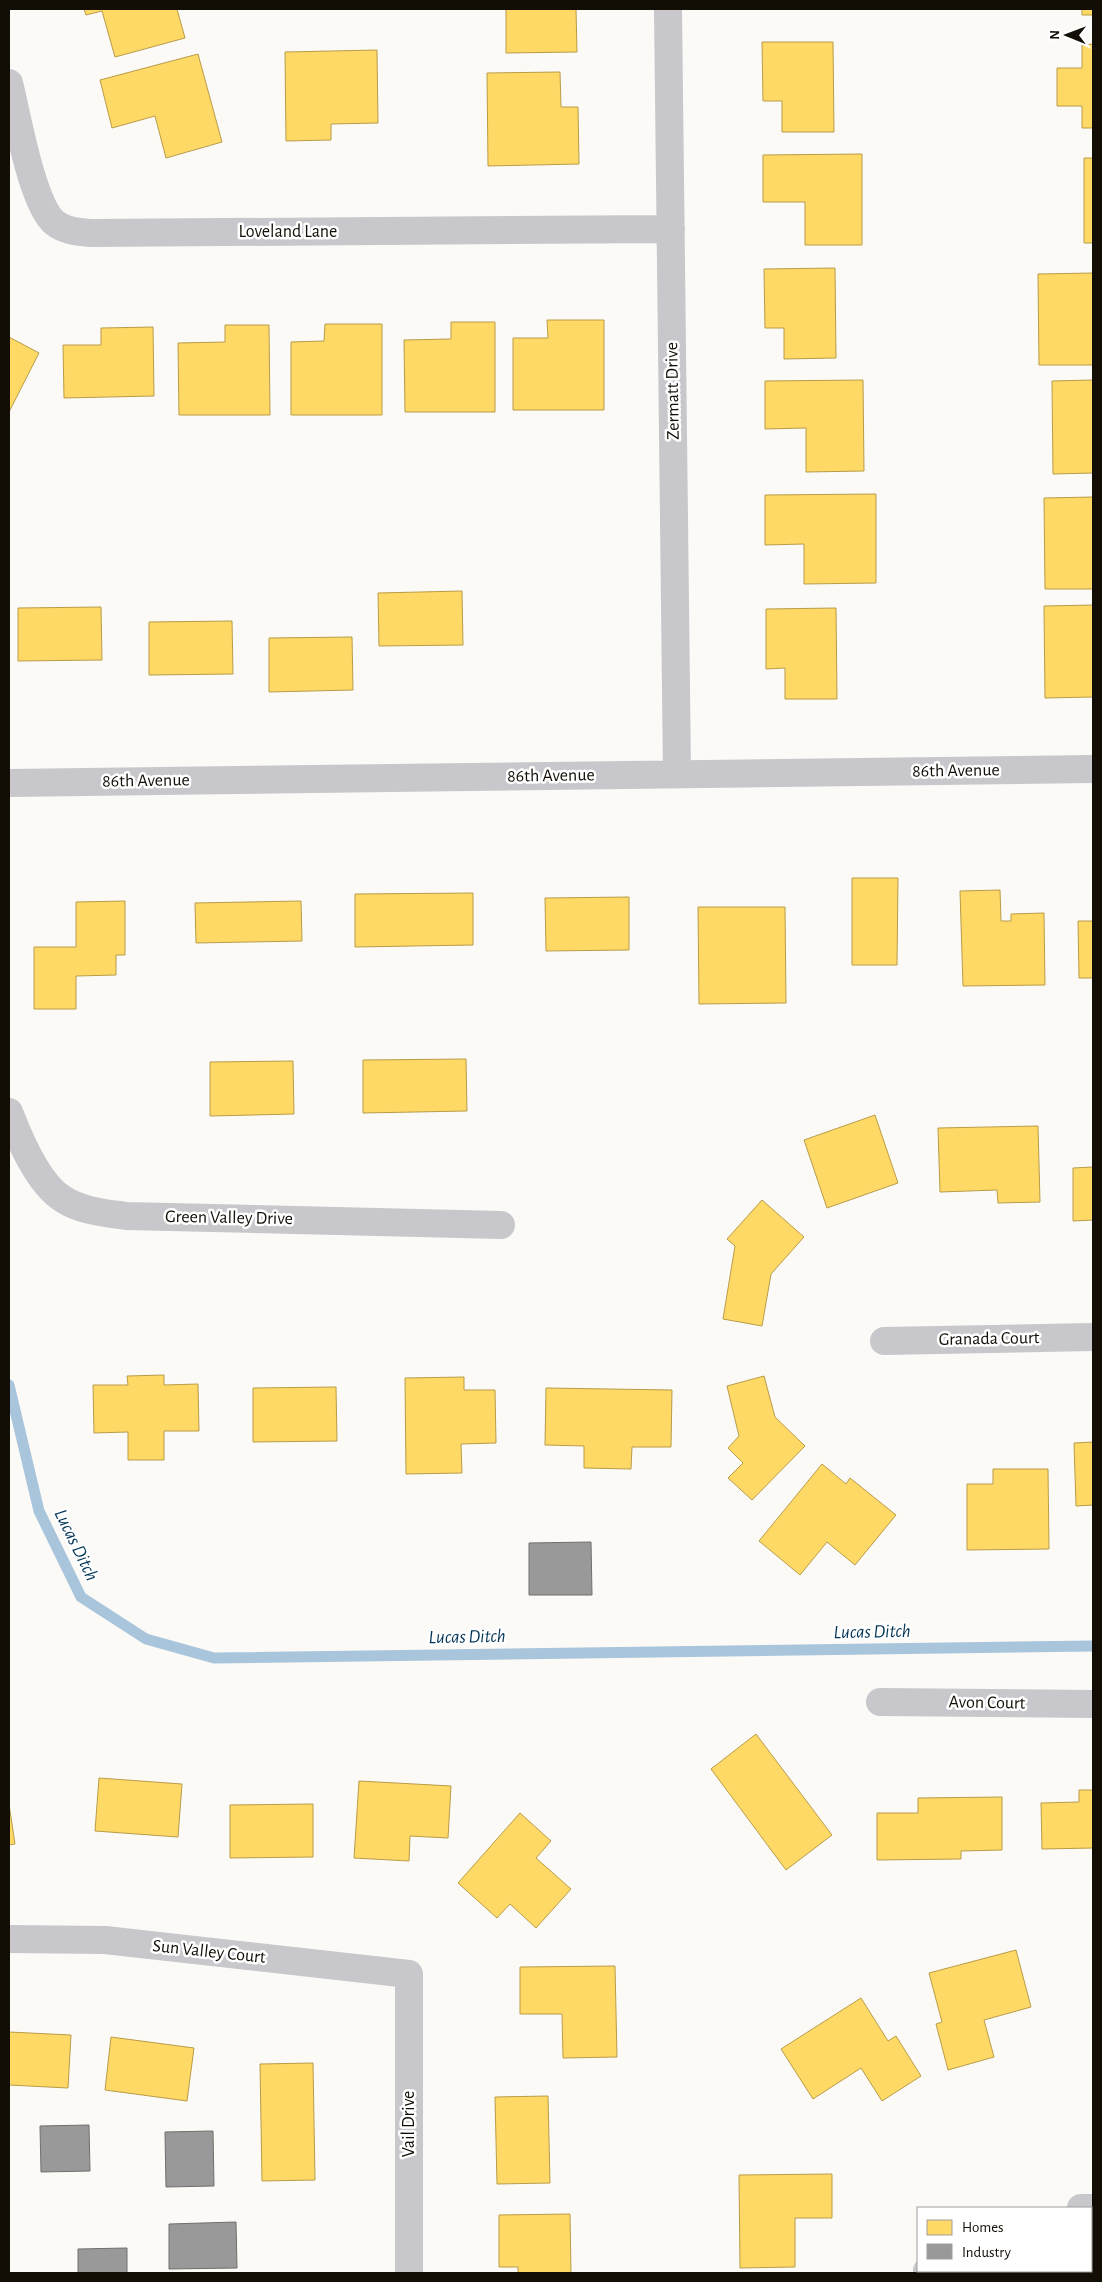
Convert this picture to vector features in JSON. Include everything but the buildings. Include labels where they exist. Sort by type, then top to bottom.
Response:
[{"type":"street","name":"Zermatt Drive","points":[[668,9],[676,774]]},
{"type":"street","name":"Loveland Lane","points":[[9,83],[35,188],[44,210],[55,223],[71,231],[101,233],[671,229]]},
{"type":"street","name":"86th Avenue","points":[[9,783],[1093,769]]},
{"type":"street","name":"Green Valley Drive","points":[[9,1112],[18,1138],[38,1173],[62,1199],[92,1211],[126,1216],[501,1225]]},
{"type":"street","name":"Granada Court","points":[[884,1341],[1093,1337]]},
{"type":"street","name":"Avon Court","points":[[880,1702],[1093,1704]]},
{"type":"street","name":"Sun Valley Court","points":[[9,1939],[105,1940],[409,1974]]},
{"type":"street","name":"Vail Drive","points":[[409,1974],[409,2273]]},
{"type":"waterway","name":"Lucas Ditch","points":[[9,1385],[39,1511],[81,1597],[146,1639],[214,1658],[1093,1646]]}]
